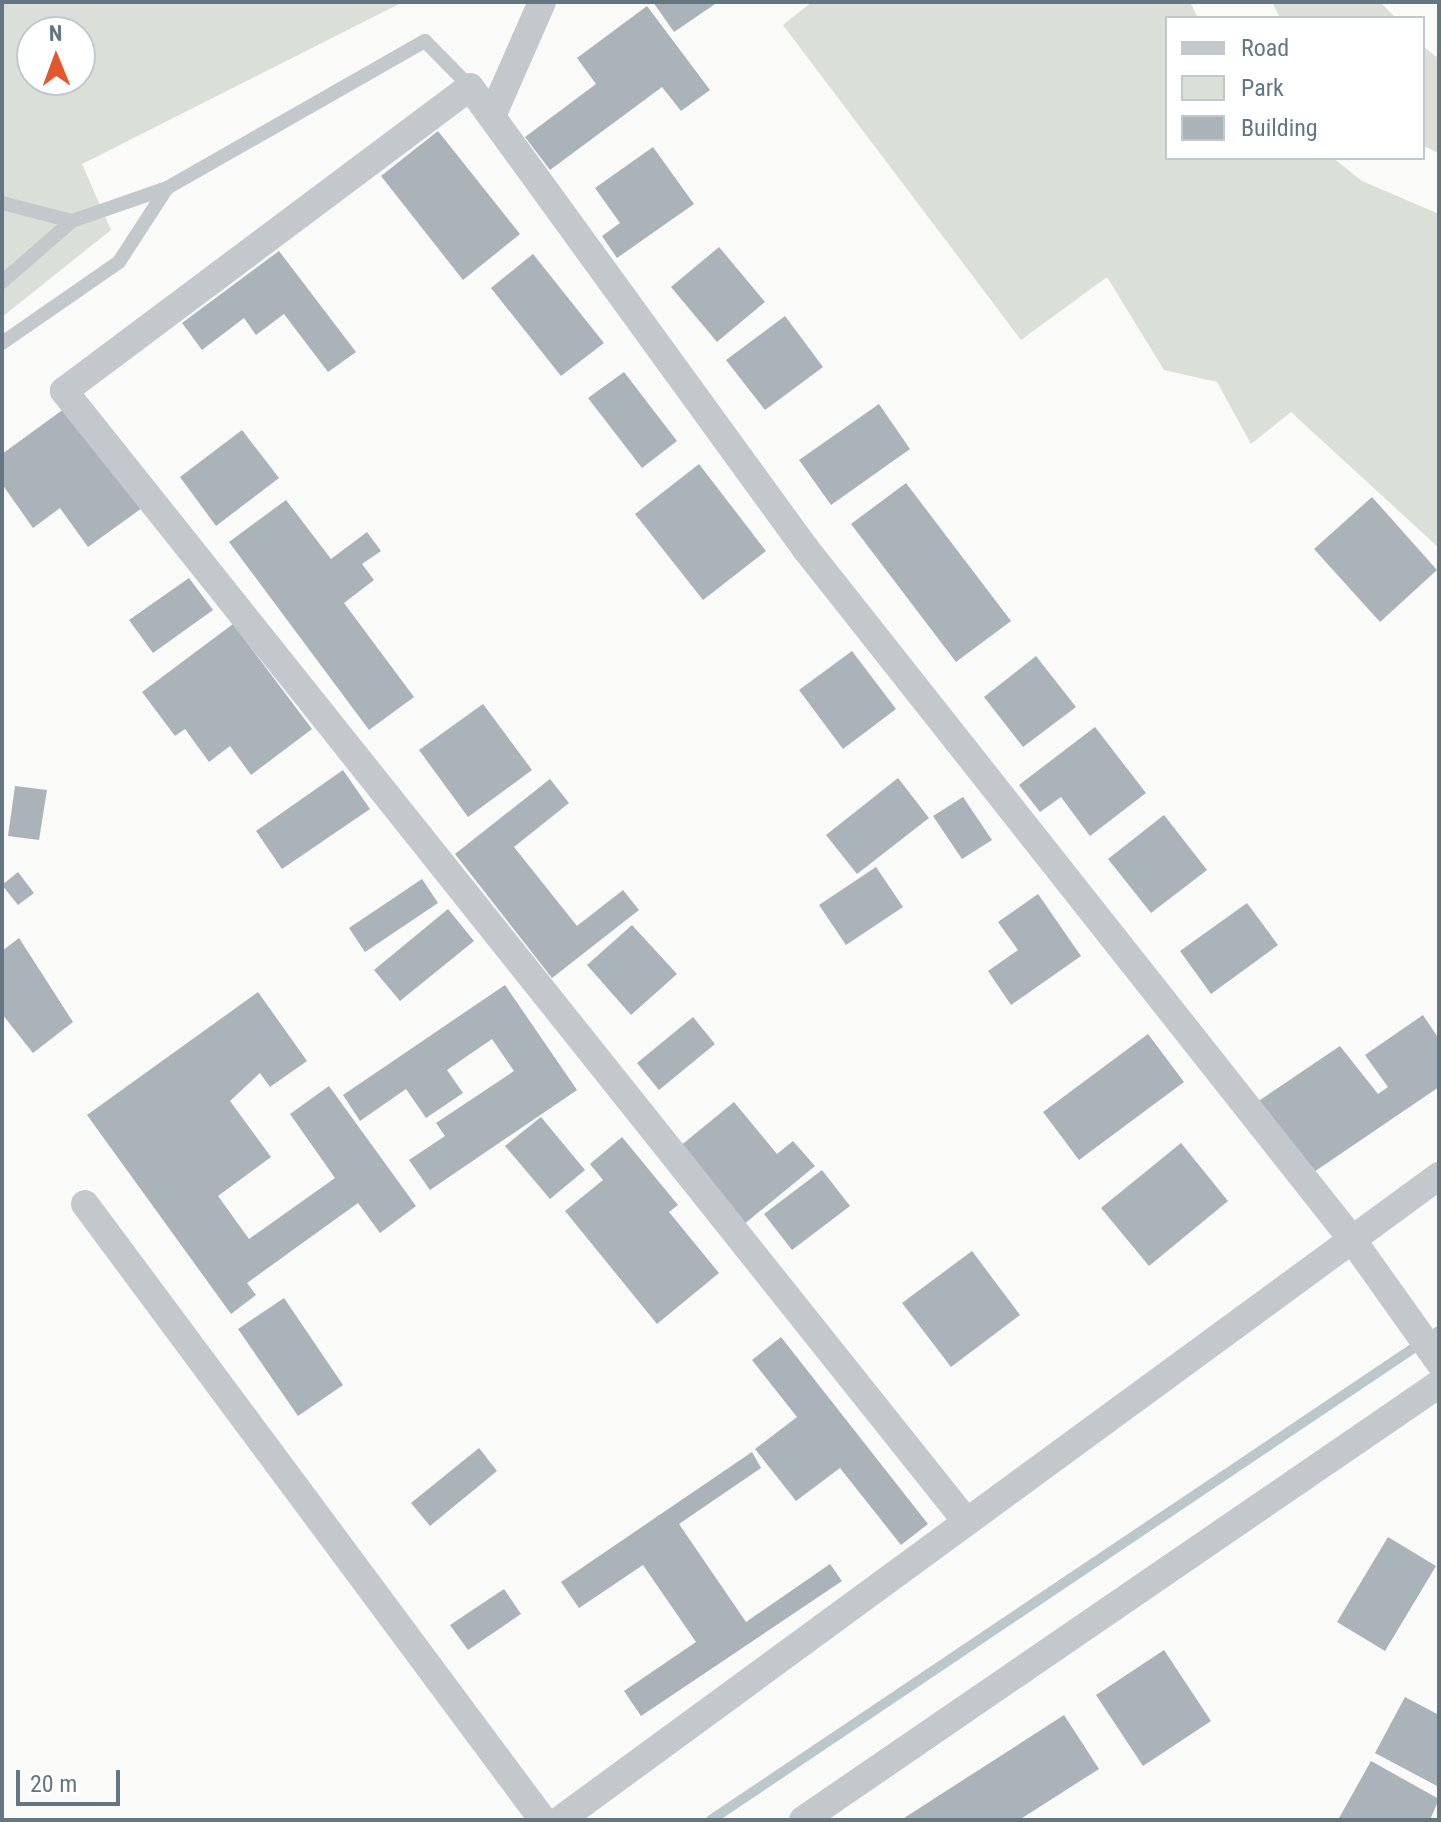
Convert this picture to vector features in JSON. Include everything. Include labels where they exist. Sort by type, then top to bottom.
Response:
[{"type":"street","points":[[492,116],[542,2]]},
{"type":"street","points":[[966,1521],[64,391],[470,87],[805,548],[1351,1238],[1436,1358]]},
{"type":"street","points":[[560,1820],[1439,1176]]},
{"type":"street","points":[[85,1204],[543,1820]]},
{"type":"street","points":[[803,1820],[1439,1384]]},
{"type":"lane","points":[[2,282],[72,221],[167,188],[425,41],[470,87]]},
{"type":"lane","points":[[2,343],[119,262],[167,188]]},
{"type":"lane","points":[[2,203],[72,221]]},
{"type":"green space","points":[[2,2],[403,2],[82,164],[111,230],[2,317]]},
{"type":"green space","points":[[812,2],[1190,2],[1197,16],[1165,16],[1165,160],[1336,160],[1362,181],[1439,214],[1439,548],[1291,412],[1251,444],[1217,382],[1164,370],[1107,277],[1021,340],[783,25]]},
{"type":"green space","points":[[1272,2],[1380,2],[1394,16],[1279,16]]},
{"type":"green space","points":[[1425,48],[1439,59],[1439,153],[1425,147]]},
{"type":"building","points":[[653,2],[718,2],[674,32]]},
{"type":"building","points":[[647,6],[710,90],[681,111],[662,87],[550,170],[525,137],[596,84],[577,58]]},
{"type":"building","points":[[438,131],[520,234],[463,280],[381,176]]},
{"type":"building","points":[[653,147],[694,204],[617,258],[602,236],[620,223],[595,188]]},
{"type":"building","points":[[719,247],[765,302],[717,342],[671,287]]},
{"type":"building","points":[[279,251],[356,352],[328,372],[284,314],[256,335],[244,318],[202,350],[182,323]]},
{"type":"building","points":[[533,254],[604,343],[561,376],[491,288]]},
{"type":"building","points":[[785,316],[823,367],[765,410],[726,360]]},
{"type":"building","points":[[624,372],[677,441],[642,468],[588,398]]},
{"type":"building","points":[[879,404],[910,449],[831,505],[799,460]]},
{"type":"building","points":[[68,406],[142,508],[88,547],[60,508],[33,528],[2,484],[2,454]]},
{"type":"building","points":[[242,430],[279,478],[216,526],[180,477]]},
{"type":"building","points":[[699,464],[766,551],[703,600],[635,514]]},
{"type":"building","points":[[906,483],[1011,621],[956,662],[851,524]]},
{"type":"building","points":[[1372,497],[1437,570],[1380,622],[1314,549]]},
{"type":"building","points":[[286,500],[331,559],[367,532],[381,551],[362,564],[374,580],[344,603],[414,697],[369,730],[229,542]]},
{"type":"building","points":[[189,578],[213,610],[153,653],[129,620]]},
{"type":"building","points":[[233,624],[312,729],[251,775],[230,746],[209,762],[185,729],[175,736],[142,692]]},
{"type":"building","points":[[852,651],[896,709],[843,749],[799,690]]},
{"type":"building","points":[[1036,656],[1076,707],[1023,747],[984,697]]},
{"type":"building","points":[[483,704],[532,770],[468,817],[419,750]]},
{"type":"building","points":[[1095,727],[1146,793],[1090,836],[1061,797],[1040,812],[1019,785]]},
{"type":"building","points":[[343,770],[370,809],[282,869],[256,831]]},
{"type":"building","points":[[898,778],[929,818],[857,874],[826,835]]},
{"type":"building","points":[[550,779],[569,803],[514,847],[577,926],[623,890],[639,910],[552,978],[455,854]]},
{"type":"building","points":[[15,786],[47,790],[39,840],[8,836]]},
{"type":"building","points":[[963,797],[992,840],[962,859],[933,816]]},
{"type":"building","points":[[1164,815],[1207,870],[1151,913],[1108,859]]},
{"type":"building","points":[[876,867],[903,907],[846,945],[819,905]]},
{"type":"building","points":[[18,872],[34,893],[18,905],[2,885]]},
{"type":"building","points":[[422,879],[438,903],[365,952],[349,928]]},
{"type":"building","points":[[1038,894],[1081,956],[1011,1005],[988,971],[1018,950],[998,922]]},
{"type":"building","points":[[1247,903],[1278,945],[1211,994],[1180,951]]},
{"type":"building","points":[[448,909],[474,941],[400,1001],[374,970]]},
{"type":"building","points":[[632,925],[677,974],[631,1015],[587,965]]},
{"type":"building","points":[[19,938],[73,1022],[33,1053],[2,1014],[2,951]]},
{"type":"building","points":[[505,985],[577,1090],[430,1190],[409,1160],[445,1136],[436,1123],[514,1071],[492,1039],[447,1070],[463,1093],[426,1118],[406,1089],[360,1121],[343,1095]]},
{"type":"building","points":[[258,992],[307,1061],[270,1087],[260,1073],[230,1101],[271,1157],[218,1196],[249,1239],[335,1178],[290,1114],[329,1086],[416,1206],[380,1233],[358,1203],[247,1283],[256,1295],[231,1314],[87,1115]]},
{"type":"building","points":[[1423,1015],[1439,1039],[1439,1087],[1308,1176],[1257,1102],[1340,1046],[1378,1094],[1388,1087],[1365,1055]]},
{"type":"building","points":[[693,1017],[715,1044],[659,1090],[637,1063]]},
{"type":"building","points":[[1148,1034],[1184,1082],[1079,1160],[1043,1112]]},
{"type":"building","points":[[734,1102],[777,1154],[793,1141],[815,1166],[743,1225],[679,1147]]},
{"type":"building","points":[[541,1117],[585,1170],[550,1199],[505,1146]]},
{"type":"building","points":[[622,1137],[678,1205],[669,1212],[719,1273],[657,1324],[565,1211],[603,1180],[590,1164]]},
{"type":"building","points":[[1181,1143],[1228,1201],[1149,1266],[1101,1208]]},
{"type":"building","points":[[822,1170],[850,1206],[792,1250],[764,1214]]},
{"type":"building","points":[[972,1251],[1020,1315],[951,1367],[902,1303]]},
{"type":"building","points":[[284,1298],[343,1385],[298,1416],[238,1329]]},
{"type":"building","points":[[781,1337],[928,1524],[901,1545],[840,1468],[796,1501],[755,1449],[797,1417],[752,1360]]},
{"type":"building","points":[[479,1448],[497,1471],[430,1526],[411,1503]]},
{"type":"building","points":[[752,1452],[761,1468],[679,1524],[746,1622],[830,1564],[842,1581],[641,1716],[624,1691],[696,1642],[643,1565],[579,1608],[561,1582]]},
{"type":"building","points":[[1388,1537],[1436,1566],[1385,1651],[1337,1622]]},
{"type":"building","points":[[504,1589],[521,1614],[468,1650],[450,1625]]},
{"type":"building","points":[[1164,1650],[1211,1721],[1143,1766],[1096,1695]]},
{"type":"building","points":[[1405,1697],[1439,1715],[1439,1787],[1375,1753]]},
{"type":"building","points":[[1064,1715],[1099,1769],[1019,1820],[901,1820]]},
{"type":"building","points":[[1371,1761],[1439,1799],[1430,1820],[1339,1818]]},
{"type":"waterway","points":[[711,1820],[1439,1331]]}]
